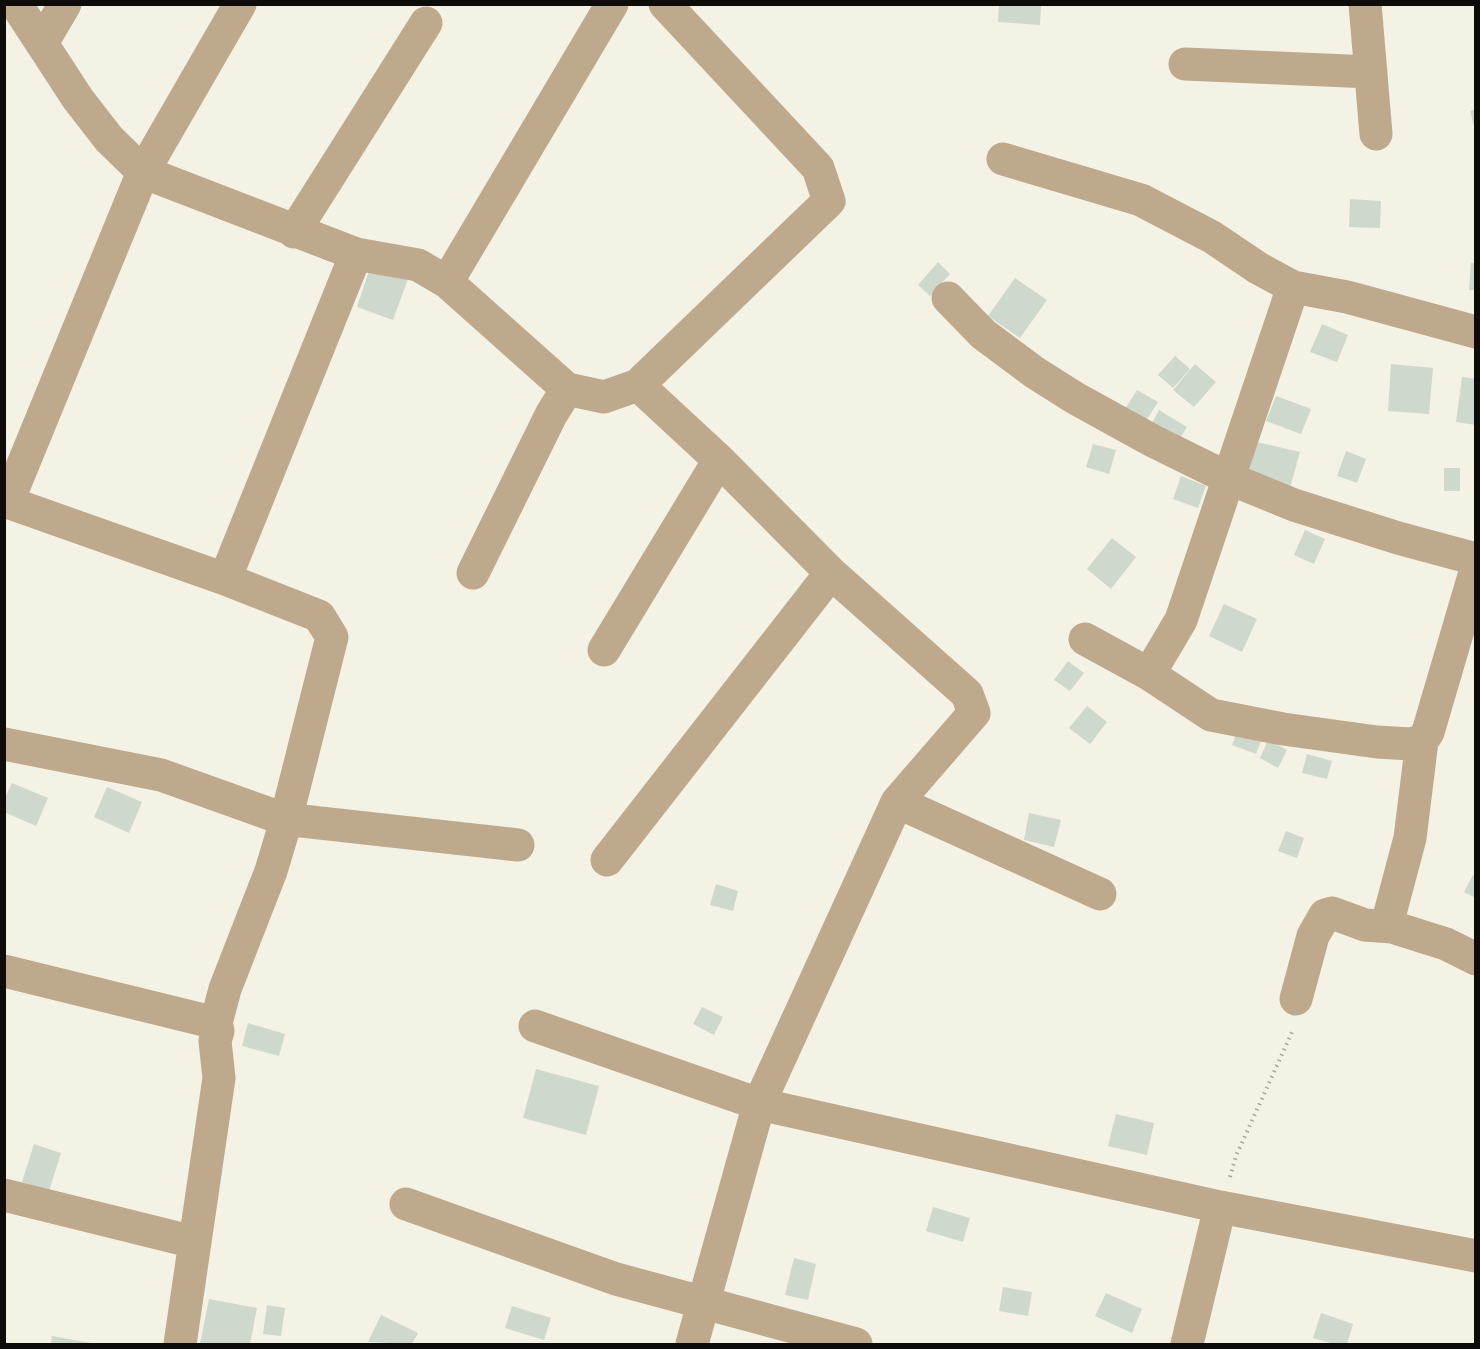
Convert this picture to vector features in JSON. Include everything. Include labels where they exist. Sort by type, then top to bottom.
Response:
[{"type":"street","points":[[16,4],[78,99],[109,139],[143,172],[356,254],[418,265],[447,282],[567,389],[604,397],[638,385],[830,201],[818,168],[665,4]]},
{"type":"street","points":[[42,43],[65,4]]},
{"type":"street","points":[[180,1344],[219,1078],[215,1041],[218,1031],[216,1023],[225,989],[271,871],[332,637],[319,616],[225,579],[6,501],[143,172],[240,4]]},
{"type":"street","points":[[447,282],[612,4]]},
{"type":"street","points":[[1365,4],[1376,134]]},
{"type":"street","points":[[294,232],[426,23]]},
{"type":"street","points":[[1185,64],[1371,72]]},
{"type":"street","points":[[1003,159],[1141,200],[1212,237],[1258,268],[1293,287],[1347,297],[1476,332]]},
{"type":"street","points":[[225,579],[356,254]]},
{"type":"street","points":[[1149,674],[1180,620],[1293,287]]},
{"type":"street","points":[[948,298],[983,334],[1065,392],[1153,441],[1228,478],[1294,505],[1398,538],[1476,559]]},
{"type":"street","points":[[638,385],[719,460],[831,573],[967,694],[974,713],[897,802],[759,1104],[692,1344]]},
{"type":"street","points":[[473,573],[551,415],[567,389]]},
{"type":"street","points":[[604,650],[719,460]]},
{"type":"street","points":[[1392,927],[1389,916],[1410,838],[1422,741],[1428,732],[1476,569]]},
{"type":"street","points":[[608,860],[831,573]]},
{"type":"street","points":[[1084,639],[1149,674],[1211,715],[1284,729],[1377,742],[1411,744],[1422,741]]},
{"type":"street","points":[[4,744],[161,775],[284,819],[518,845]]},
{"type":"street","points":[[897,802],[1100,894]]},
{"type":"street","points":[[1296,999],[1313,936],[1325,915],[1332,913],[1365,925],[1392,927],[1446,944],[1476,959]]},
{"type":"street","points":[[4,971],[216,1023]]},
{"type":"street","points":[[535,1026],[759,1104],[1220,1207],[1476,1256]]},
{"type":"street","points":[[4,1195],[194,1242]]},
{"type":"street","points":[[406,1204],[616,1279],[856,1344]]},
{"type":"street","points":[[1187,1344],[1220,1207]]},
{"type":"path","points":[[1220,1207],[1236,1156],[1288,1045],[1294,1027],[1296,999]]},
{"type":"building","points":[[999,5],[1041,5],[1040,25],[998,22]]},
{"type":"building","points":[[1476,109],[1476,130],[1475,130],[1470,111]]},
{"type":"building","points":[[1350,199],[1381,201],[1380,228],[1349,227]]},
{"type":"building","points":[[938,262],[950,274],[930,296],[918,285]]},
{"type":"building","points":[[1471,263],[1476,263],[1476,290],[1469,290]]},
{"type":"building","points":[[371,265],[408,279],[393,320],[357,307]]},
{"type":"building","points":[[1015,278],[1047,300],[1020,338],[988,316]]},
{"type":"building","points":[[1322,324],[1348,335],[1337,362],[1310,352]]},
{"type":"building","points":[[1175,356],[1190,369],[1173,388],[1158,375]]},
{"type":"building","points":[[1195,364],[1216,382],[1194,407],[1173,390]]},
{"type":"building","points":[[1391,364],[1433,368],[1429,414],[1388,411]]},
{"type":"building","points":[[1462,377],[1476,379],[1476,425],[1456,422]]},
{"type":"building","points":[[1137,390],[1158,402],[1144,424],[1123,412]]},
{"type":"building","points":[[1276,396],[1311,409],[1301,434],[1266,421]]},
{"type":"building","points":[[1159,410],[1187,427],[1173,450],[1146,434]]},
{"type":"building","points":[[1257,442],[1300,452],[1290,488],[1243,475]]},
{"type":"building","points":[[1093,444],[1116,450],[1109,474],[1086,467]]},
{"type":"building","points":[[1346,451],[1366,459],[1357,483],[1337,476]]},
{"type":"building","points":[[1444,468],[1460,468],[1460,491],[1444,491]]},
{"type":"building","points":[[1181,476],[1206,486],[1198,508],[1173,499]]},
{"type":"building","points":[[1305,530],[1325,539],[1314,564],[1294,555]]},
{"type":"building","points":[[1112,538],[1136,557],[1111,589],[1087,569]]},
{"type":"building","points":[[1224,604],[1257,619],[1242,652],[1209,636]]},
{"type":"building","points":[[1068,661],[1084,673],[1070,691],[1054,680]]},
{"type":"building","points":[[1087,706],[1107,722],[1090,744],[1069,728]]},
{"type":"building","points":[[1239,727],[1263,736],[1256,754],[1232,745]]},
{"type":"building","points":[[1268,740],[1287,750],[1278,768],[1260,758]]},
{"type":"building","points":[[1307,754],[1332,761],[1327,779],[1302,773]]},
{"type":"building","points":[[12,783],[48,798],[36,826],[4,812],[4,800]]},
{"type":"building","points":[[107,787],[142,802],[129,833],[94,817]]},
{"type":"building","points":[[1029,813],[1061,820],[1054,847],[1024,840]]},
{"type":"building","points":[[1286,831],[1304,838],[1297,858],[1278,851]]},
{"type":"building","points":[[1473,875],[1476,876],[1476,898],[1464,892]]},
{"type":"building","points":[[716,884],[738,891],[733,911],[710,905]]},
{"type":"building","points":[[702,1007],[723,1017],[714,1035],[693,1024]]},
{"type":"building","points":[[248,1023],[285,1034],[279,1056],[242,1046]]},
{"type":"building","points":[[536,1069],[599,1086],[586,1135],[523,1118]]},
{"type":"building","points":[[1116,1114],[1154,1123],[1147,1155],[1108,1146]]},
{"type":"building","points":[[34,1144],[61,1153],[49,1191],[22,1182]]},
{"type":"building","points":[[933,1207],[970,1218],[963,1242],[926,1231]]},
{"type":"building","points":[[794,1258],[816,1264],[808,1300],[785,1295]]},
{"type":"building","points":[[1003,1287],[1032,1292],[1028,1316],[999,1311]]},
{"type":"building","points":[[1106,1293],[1142,1309],[1132,1333],[1095,1316]]},
{"type":"building","points":[[209,1299],[257,1308],[250,1344],[200,1344]]},
{"type":"building","points":[[267,1305],[285,1308],[281,1336],[263,1334]]},
{"type":"building","points":[[512,1306],[551,1318],[544,1340],[505,1328]]},
{"type":"building","points":[[1321,1313],[1353,1324],[1347,1344],[1334,1344],[1313,1338]]},
{"type":"building","points":[[381,1315],[418,1333],[412,1344],[368,1342]]},
{"type":"building","points":[[52,1336],[91,1343],[91,1344],[51,1344]]}]
